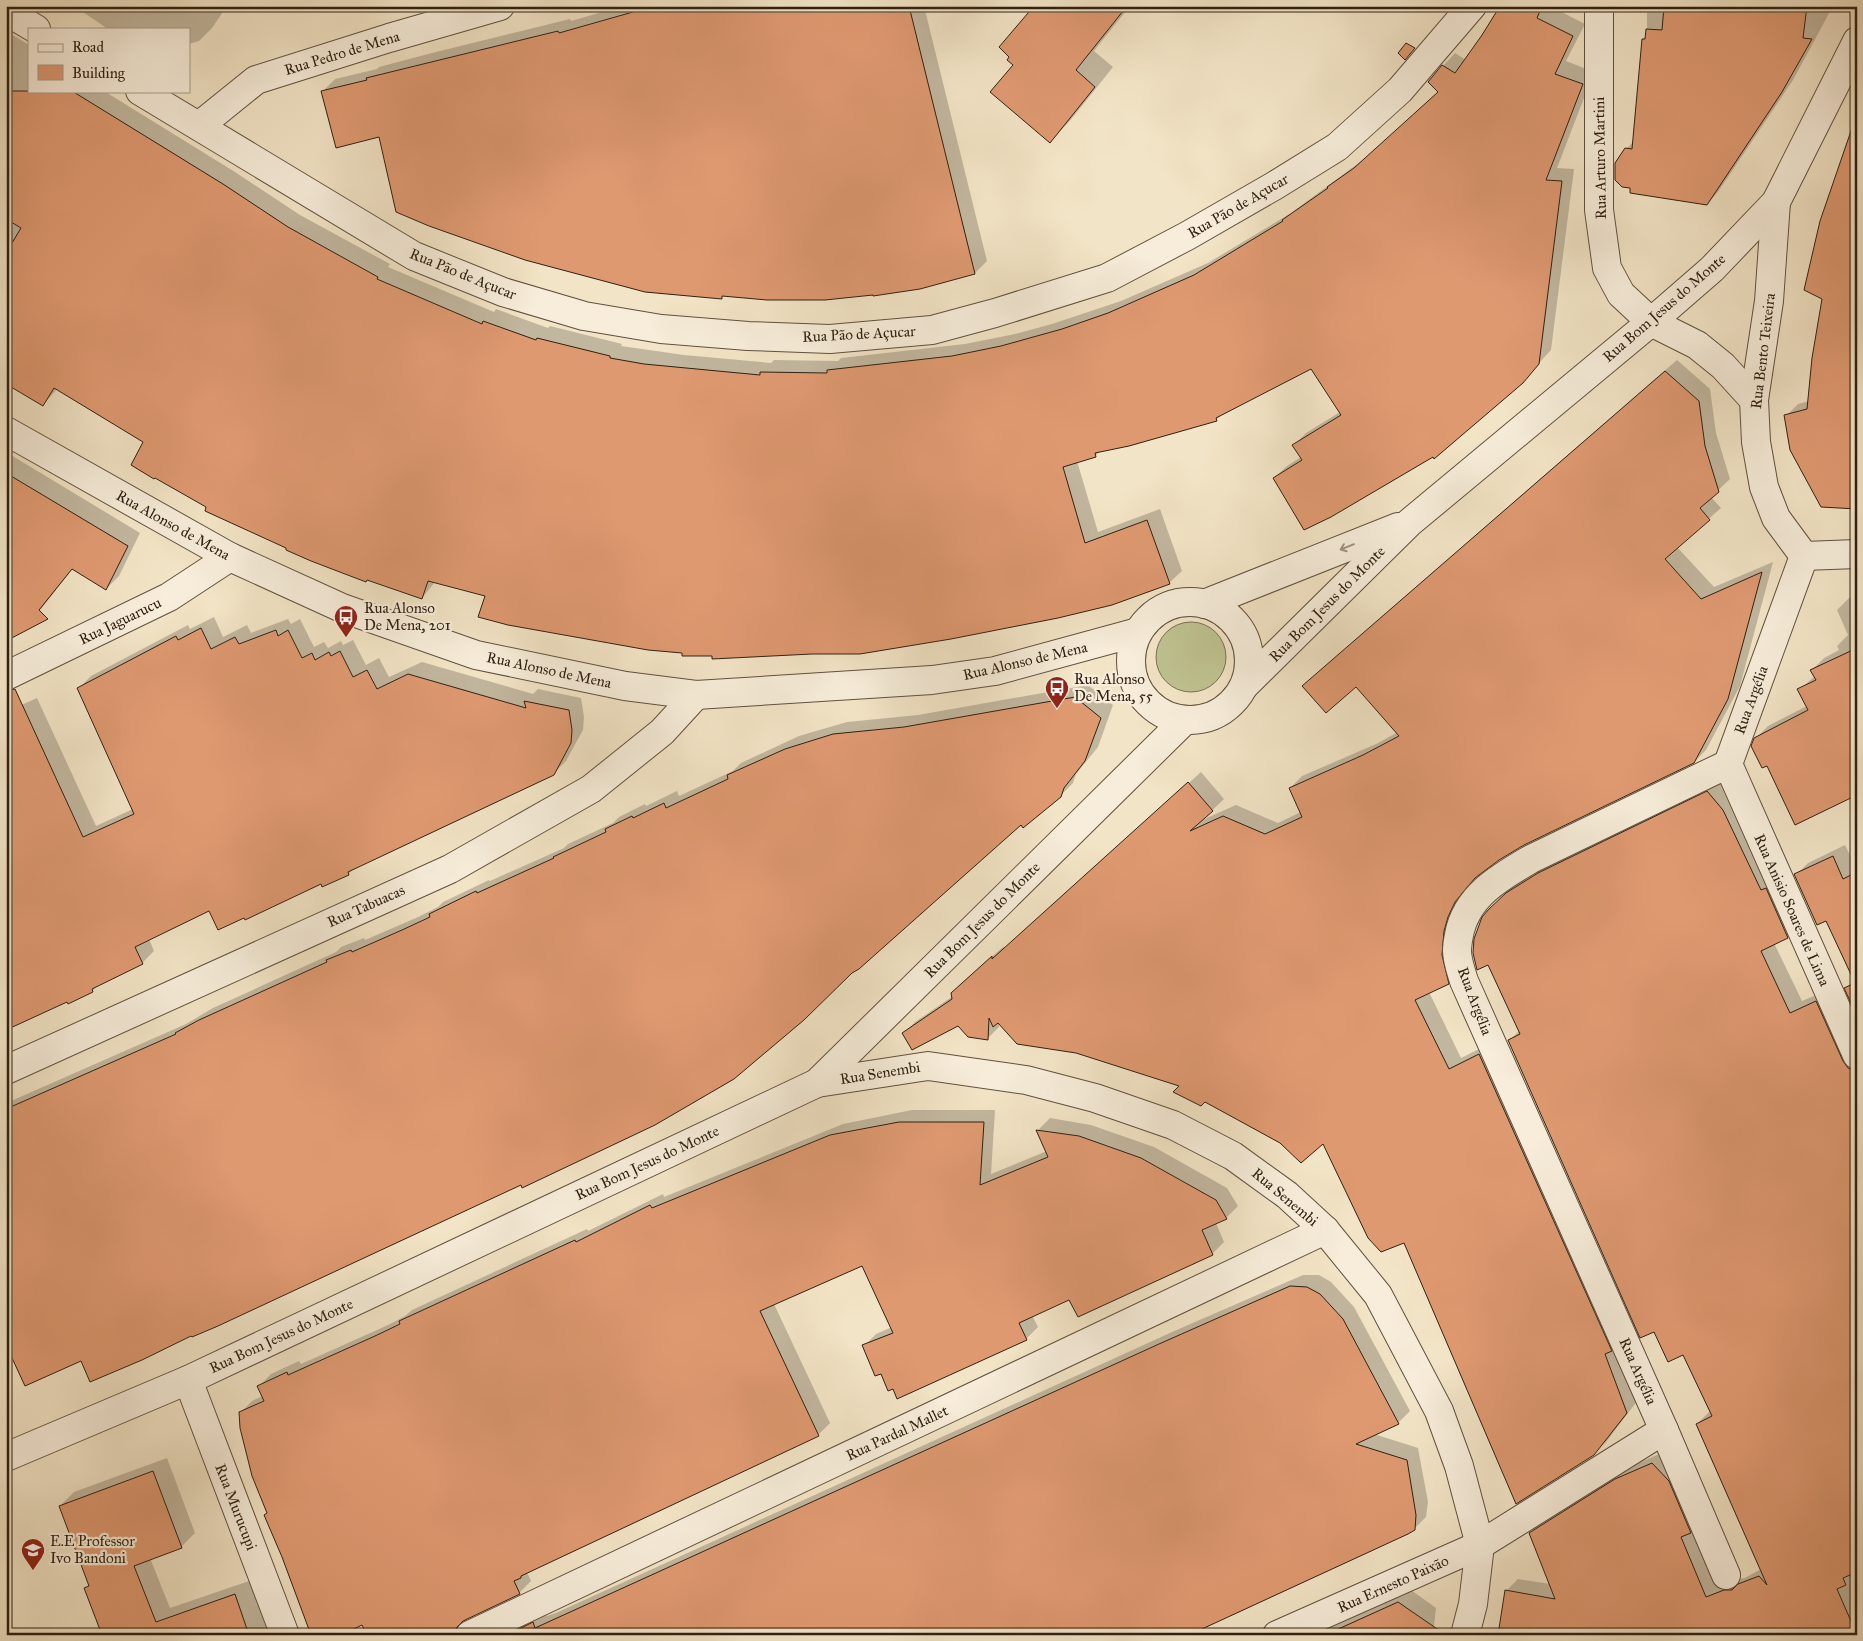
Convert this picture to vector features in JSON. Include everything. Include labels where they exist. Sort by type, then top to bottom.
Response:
[{"type":"street","name":"Rua Pedro de Mena","points":[[199,126],[256,80],[389,38],[500,6]]},
{"type":"street","name":"Rua Pão de Açucar","points":[[142,92],[414,256],[503,292],[584,316],[661,329],[830,339],[932,330],[995,313],[1107,278],[1187,236],[1337,147],[1400,90],[1472,6]]},
{"type":"street","name":"Rua Arturo Martini","points":[[1599,6],[1599,210],[1607,268],[1621,294],[1652,322],[1697,345],[1723,366],[1754,400]]},
{"type":"street","points":[[6,11],[34,28]]},
{"type":"street","name":"Rua Bom Jesus do Monte","points":[[1245,685],[1409,523],[1652,322],[1712,269],[1776,202],[1857,41]]},
{"type":"street","name":"Rua Bento Teixeira","points":[[1776,202],[1769,301],[1754,400],[1756,442],[1764,487],[1776,518],[1804,556]]},
{"type":"street","name":"Rua Alonso de Mena","points":[[6,431],[230,557],[342,608],[476,655],[625,686],[696,695],[941,679],[995,671],[1138,632]]},
{"type":"street","name":"Rua Bom Jesus do Monte","points":[[1204,604],[1409,523]]},
{"type":"street","points":[[1804,556],[1857,554]]},
{"type":"street","name":"Rua Argélia","points":[[1726,1575],[1664,1430],[1464,981],[1457,951],[1460,928],[1468,910],[1482,892],[1500,877],[1540,855],[1728,764],[1804,556]]},
{"type":"street","name":"Rua Jaguarucu","points":[[6,676],[169,597],[230,557]]},
{"type":"street","points":[[1184,602],[1204,604],[1224,612],[1238,626],[1247,645],[1250,665],[1245,685],[1234,702],[1218,714],[1202,719],[1185,720],[1168,716],[1154,708],[1142,696],[1134,682],[1131,665],[1132,649],[1138,632],[1147,619],[1164,608],[1184,602]]},
{"type":"street","name":"Rua Tabuacas","points":[[6,1070],[450,869],[591,789],[662,732],[696,695]]},
{"type":"street","name":"Rua Bom Jesus do Monte","points":[[6,1457],[188,1380],[817,1083],[1185,720]]},
{"type":"street","name":"Rua Anisio Soares de Lima","points":[[1728,764],[1857,1055]]},
{"type":"street","name":"Rua Senembi","points":[[817,1083],[928,1066],[1026,1080],[1095,1098],[1173,1125],[1233,1156],[1286,1195],[1324,1230],[1378,1295],[1439,1411],[1459,1466],[1480,1545],[1473,1604],[1465,1635]]},
{"type":"street","name":"Rua Pardal Mallet","points":[[470,1635],[1324,1230]]},
{"type":"street","name":"Rua Murucupi","points":[[188,1380],[285,1635]]},
{"type":"street","points":[[1480,1545],[1664,1430]]},
{"type":"street","name":"Rua Ernesto Paixão","points":[[1277,1635],[1480,1545]]},
{"type":"green space","points":[[1191,622],[1210,628],[1220,638],[1226,657],[1220,676],[1210,686],[1191,692],[1172,686],[1162,676],[1156,657],[1162,638],[1172,628]]},
{"type":"building","points":[[654,6],[909,6],[975,274],[920,289],[873,296],[825,300],[767,300],[722,296],[722,299],[645,292],[525,260],[429,226],[396,212],[379,137],[336,148],[321,91],[367,80],[366,78],[558,31],[559,33]]},
{"type":"building","points":[[1034,6],[1127,6],[1076,70],[1095,87],[1050,143],[990,92],[1013,65],[1007,60],[1009,57],[999,47]]},
{"type":"building","points":[[1500,6],[1542,6],[1537,18],[1573,36],[1555,74],[1583,84],[1546,180],[1562,181],[1539,364],[1523,383],[1434,459],[1433,457],[1331,517],[1304,530],[1273,478],[1302,460],[1292,445],[1341,415],[1311,369],[1216,418],[1217,421],[1129,446],[1095,453],[1096,457],[1063,467],[1085,543],[1147,520],[1170,584],[1112,605],[1058,618],[951,639],[860,654],[812,654],[712,659],[712,656],[682,656],[682,653],[648,650],[508,625],[478,617],[485,596],[428,581],[422,599],[367,580],[366,582],[286,550],[286,548],[205,511],[206,507],[131,465],[143,442],[54,388],[43,406],[6,384],[6,253],[21,228],[6,219],[6,91],[74,92],[223,184],[288,227],[378,277],[377,279],[482,324],[483,321],[536,340],[537,338],[610,356],[610,358],[644,364],[760,375],[760,372],[827,373],[827,370],[952,356],[1001,346],[1062,329],[1108,313],[1194,275],[1283,221],[1354,168],[1438,92],[1428,82],[1442,65],[1455,73]]},
{"type":"building","points":[[1664,6],[1807,6],[1803,38],[1812,39],[1782,92],[1707,205],[1630,193],[1630,188],[1622,187],[1615,180],[1615,163],[1625,148],[1632,149],[1642,39],[1645,39],[1646,29],[1662,30]]},
{"type":"building","points":[[1406,43],[1415,48],[1405,60],[1398,53]]},
{"type":"building","points":[[1852,128],[1857,129],[1857,509],[1821,507],[1790,450],[1784,415],[1807,409],[1812,358],[1822,299],[1804,290],[1820,221]]},
{"type":"building","points":[[1665,371],[1699,401],[1705,446],[1719,492],[1700,508],[1710,520],[1665,559],[1701,599],[1762,572],[1728,699],[1694,763],[1524,845],[1499,860],[1475,878],[1455,902],[1444,931],[1442,955],[1449,984],[1415,1000],[1449,1069],[1479,1054],[1612,1351],[1605,1354],[1627,1413],[1594,1455],[1516,1504],[1404,1243],[1381,1252],[1368,1238],[1323,1144],[1301,1163],[1280,1143],[1205,1102],[1201,1106],[1173,1092],[1179,1086],[1076,1053],[1017,1044],[998,1023],[993,1027],[989,1018],[988,1040],[968,1037],[958,1026],[912,1050],[902,1033],[952,999],[951,993],[992,956],[992,959],[1188,782],[1213,811],[1190,831],[1223,816],[1265,834],[1302,817],[1289,788],[1363,755],[1399,736],[1356,687],[1326,713],[1302,686]]},
{"type":"building","points":[[6,473],[128,546],[106,590],[72,569],[39,610],[48,619],[6,641]]},
{"type":"building","points":[[201,628],[211,649],[235,637],[239,644],[276,630],[278,636],[288,630],[302,658],[312,653],[315,660],[329,652],[331,656],[340,651],[353,677],[367,670],[377,689],[408,674],[526,708],[524,701],[569,710],[572,730],[571,743],[554,775],[348,872],[349,875],[322,887],[321,884],[245,920],[244,918],[218,930],[209,911],[135,947],[143,964],[92,989],[93,992],[6,1030],[6,691],[15,689],[83,837],[134,814],[77,688],[176,636],[178,640]]},
{"type":"building","points":[[1857,648],[1857,795],[1795,825],[1767,766],[1762,768],[1751,746],[1754,738],[1808,710],[1797,689],[1816,680],[1810,670]]},
{"type":"building","points":[[1075,697],[1101,718],[1085,761],[1064,788],[1061,797],[1023,828],[1021,825],[859,969],[852,973],[804,1020],[734,1079],[655,1125],[522,1188],[521,1185],[142,1360],[90,1382],[81,1361],[25,1386],[6,1345],[6,1109],[176,1034],[199,1020],[327,962],[326,960],[351,950],[352,952],[430,917],[429,914],[476,891],[477,893],[554,858],[606,832],[605,829],[632,816],[633,818],[664,803],[666,808],[728,779],[727,775],[785,749],[833,734],[904,727]]},
{"type":"building","points":[[1707,791],[1723,810],[1761,890],[1766,888],[1788,938],[1761,951],[1790,1013],[1816,1001],[1843,1061],[1848,1068],[1857,1070],[1857,1572],[1843,1578],[1846,1585],[1837,1589],[1857,1635],[1498,1635],[1505,1590],[1555,1599],[1529,1533],[1615,1479],[1652,1463],[1669,1481],[1691,1533],[1681,1537],[1706,1597],[1724,1590],[1732,1590],[1738,1584],[1759,1576],[1767,1585],[1696,1424],[1712,1416],[1683,1355],[1668,1362],[1654,1332],[1640,1338],[1508,1040],[1520,1034],[1488,965],[1477,970],[1473,953],[1474,939],[1482,917],[1506,893],[1538,873]]},
{"type":"building","points":[[1833,856],[1843,879],[1857,872],[1857,1016],[1844,988],[1855,983],[1826,921],[1817,925],[1794,874]]},
{"type":"building","points":[[899,1122],[984,1122],[980,1185],[1048,1157],[1036,1130],[1079,1136],[1141,1158],[1216,1200],[1227,1219],[1202,1230],[1213,1255],[1078,1317],[1069,1300],[1019,1323],[1027,1340],[897,1399],[893,1389],[888,1391],[881,1374],[875,1376],[862,1345],[893,1333],[862,1266],[760,1311],[819,1436],[521,1576],[521,1578],[514,1581],[520,1594],[463,1621],[457,1627],[455,1635],[367,1635],[362,1625],[342,1635],[311,1635],[264,1515],[267,1513],[252,1476],[240,1428],[239,1412],[264,1401],[257,1386],[287,1372],[288,1375],[375,1336],[400,1324],[399,1321],[575,1240],[576,1242],[650,1205],[652,1208],[830,1135]]},
{"type":"building","points":[[1290,1286],[1307,1287],[1320,1294],[1343,1319],[1399,1424],[1356,1444],[1407,1460],[1416,1515],[1415,1530],[1189,1635],[507,1635],[533,1622],[535,1628]]},
{"type":"building","points":[[153,1471],[182,1548],[134,1566],[156,1622],[235,1594],[249,1635],[102,1635],[84,1588],[89,1586],[59,1506]]},
{"type":"building","points":[[1398,1602],[1446,1635],[1325,1635]]},
{"type":"place","name":"Rua Alonso De Mena, 201","points":[[346,638]]},
{"type":"place","name":"Rua Alonso De Mena, 55","points":[[1057,709]]},
{"type":"place","name":"E.E Professor Ivo Bandoni","points":[[33,1571]]}]
